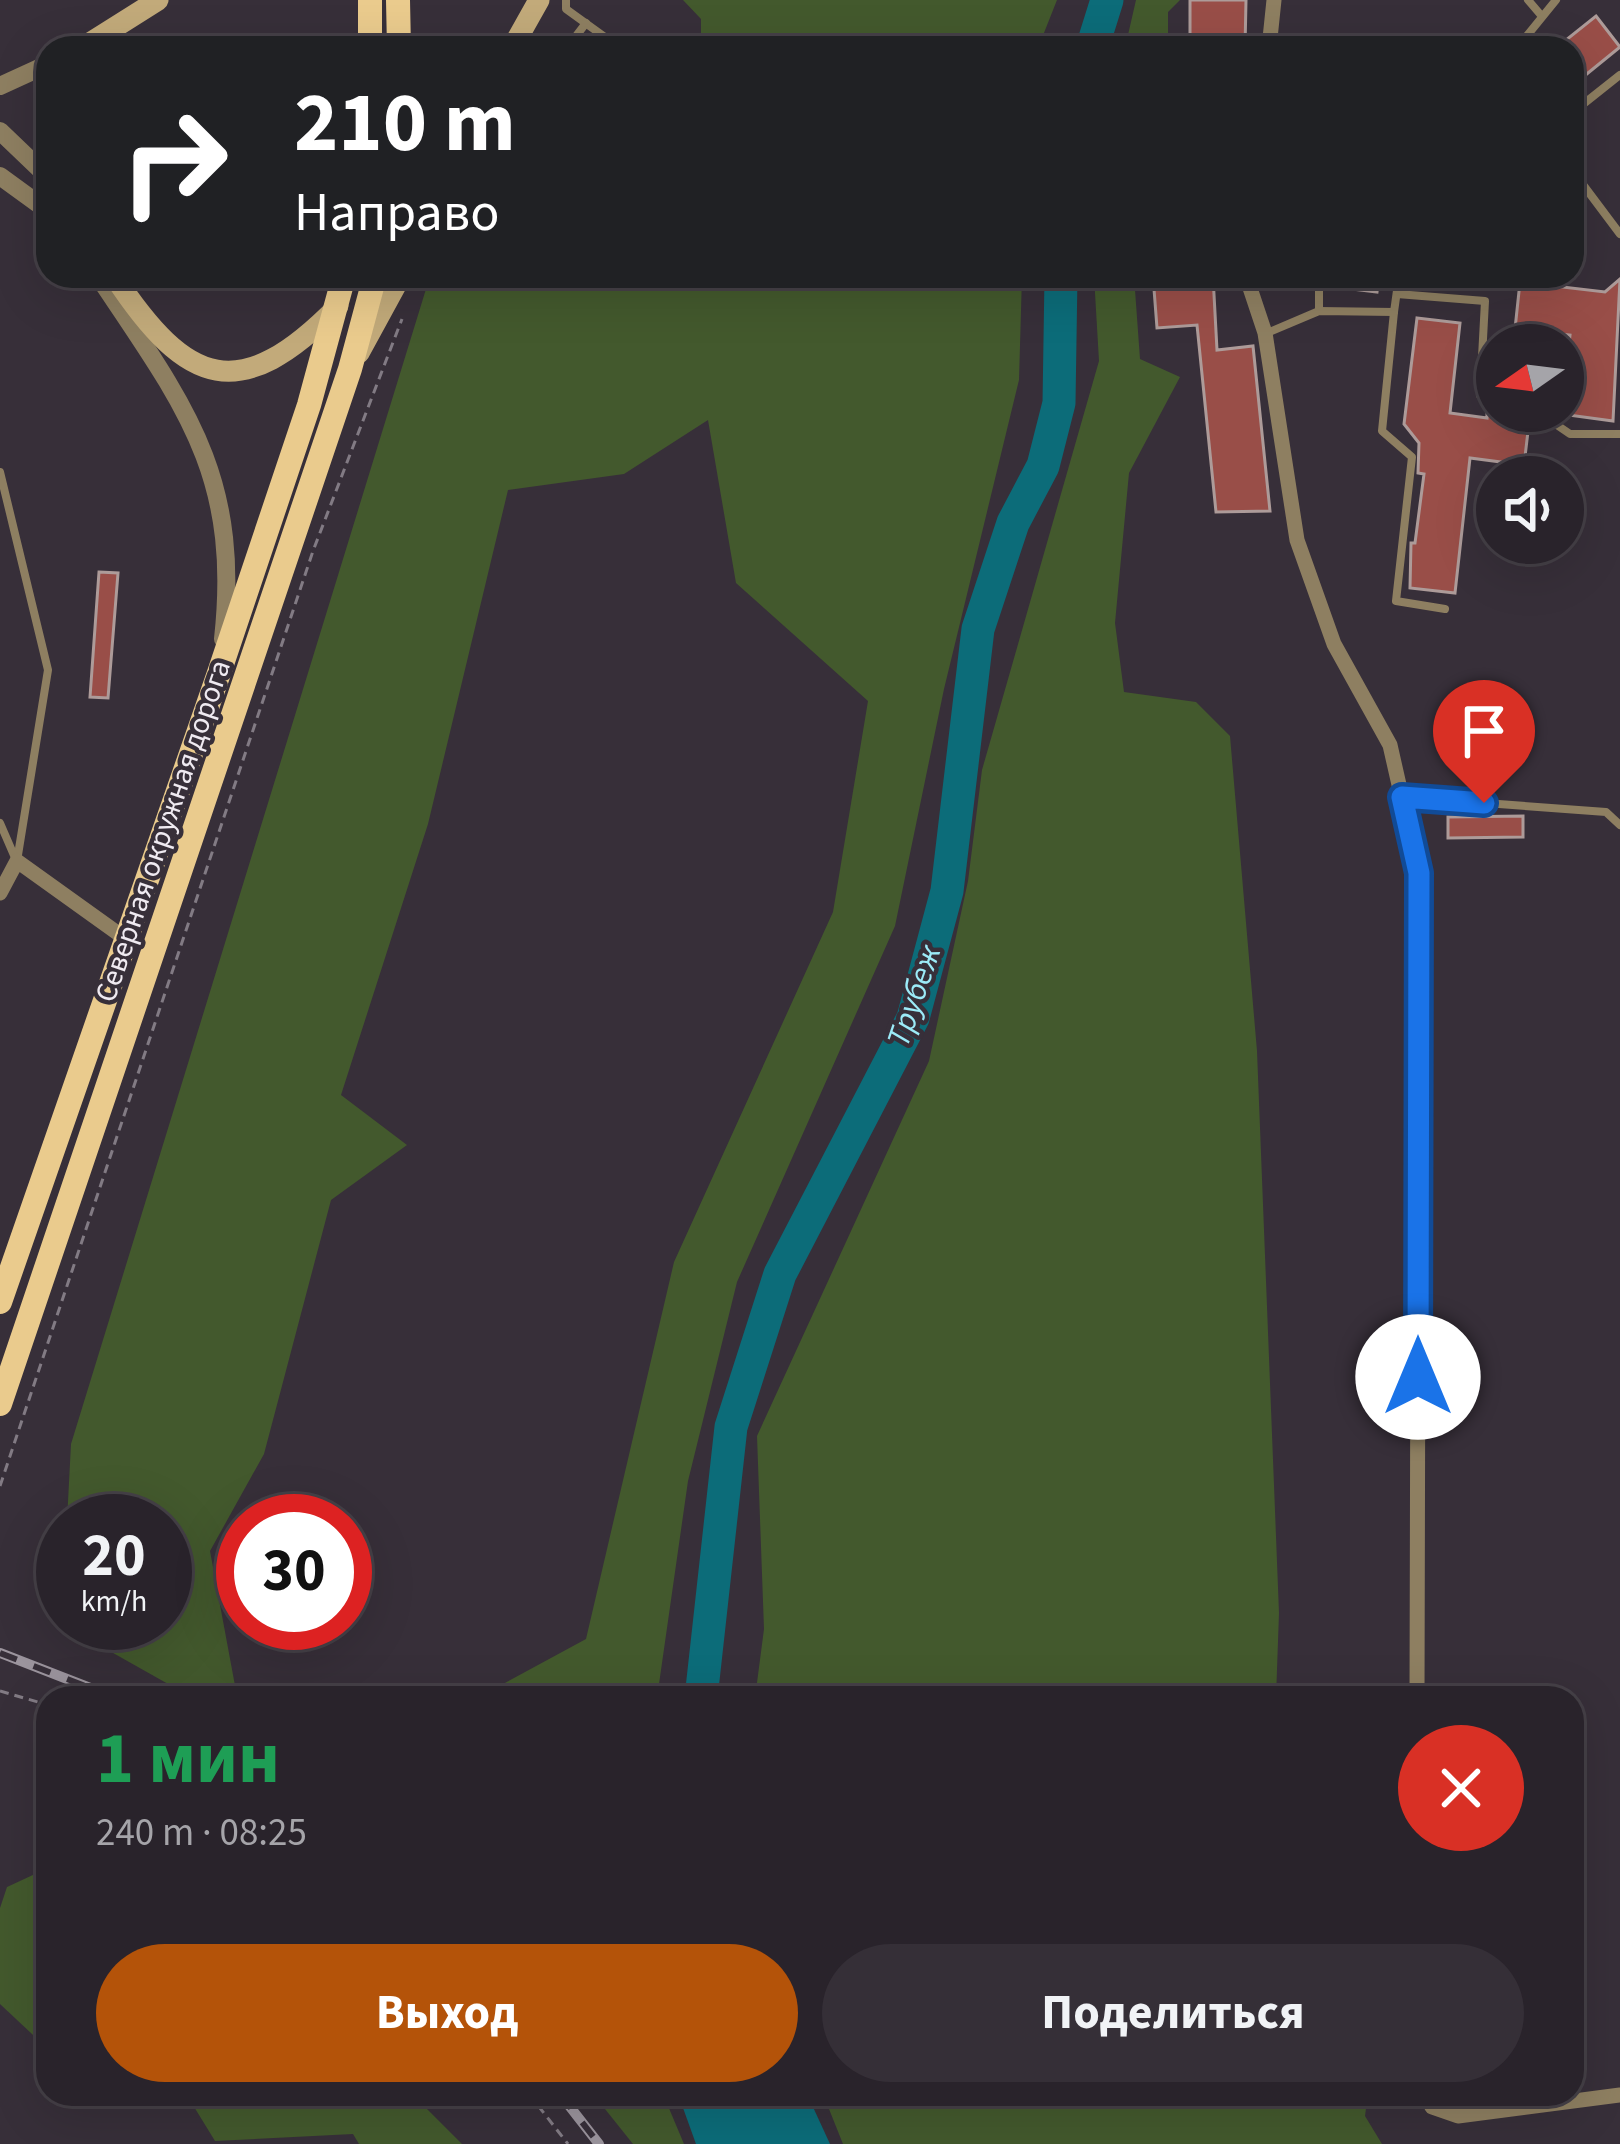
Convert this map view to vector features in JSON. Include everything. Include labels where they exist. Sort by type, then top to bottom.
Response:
[{"type":"main road","points":[[101,36],[158,0]]},
{"type":"main road","points":[[370,0],[370,36]]},
{"type":"main road","points":[[398,0],[399,36]]},
{"type":"main road","points":[[519,36],[539,0]]},
{"type":"main road","points":[[123,288],[169,349],[213,370],[239,372],[286,355],[338,306]]},
{"type":"main road","name":"Северная окружная дорога","points":[[0,1302],[123,937],[220,673],[342,288]]},
{"type":"main road","name":"Северная окружная дорога","points":[[0,1404],[350,369],[372,288]]},
{"type":"main road","points":[[350,369],[394,288]]},
{"type":"street","points":[[1270,36],[1274,0]]},
{"type":"street","points":[[0,86],[36,70]]},
{"type":"street","points":[[0,130],[36,165]]},
{"type":"street","points":[[0,176],[36,203]]},
{"type":"street","points":[[106,288],[161,371],[214,472],[230,578],[220,673]]},
{"type":"street","points":[[1250,288],[1265,333],[1297,540],[1334,644],[1390,745],[1419,873],[1417,1686]]},
{"type":"street","points":[[0,893],[17,862],[123,937]]},
{"type":"street","points":[[1584,2100],[1620,2096]]},
{"type":"street","points":[[1431,2106],[1458,2116],[1539,2106]]},
{"type":"lane","points":[[566,0],[566,9],[604,36]]},
{"type":"lane","points":[[1528,0],[1540,14]]},
{"type":"lane","points":[[1526,36],[1556,0]]},
{"type":"lane","points":[[576,36],[586,23]]},
{"type":"lane","points":[[1584,104],[1620,75]]},
{"type":"lane","points":[[1584,186],[1620,234]]},
{"type":"lane","points":[[1319,288],[1319,311]]},
{"type":"lane","points":[[1397,288],[1382,431],[1412,457],[1396,601],[1445,609]]},
{"type":"lane","points":[[1396,294],[1485,301],[1484,324]]},
{"type":"lane","points":[[1265,333],[1319,311],[1394,312]]},
{"type":"lane","points":[[1567,432],[1620,434]]},
{"type":"lane","points":[[0,472],[48,670],[17,862]]},
{"type":"lane","points":[[1402,797],[1606,812],[1620,825]]},
{"type":"lane","points":[[0,823],[17,862]]},
{"type":"path","points":[[0,1486],[313,551],[402,318]]},
{"type":"path","points":[[0,1690],[36,1701]]},
{"type":"path","points":[[538,2106],[568,2144]]},
{"type":"green space","points":[[683,0],[1057,0],[1043,36],[701,36],[701,19]]},
{"type":"green space","points":[[1136,0],[1180,0],[1168,12],[1168,36],[1128,36]]},
{"type":"green space","points":[[426,288],[1022,288],[1019,380],[944,689],[895,926],[737,1282],[688,1481],[659,1686],[499,1686],[586,1639],[674,1262],[833,912],[868,701],[736,583],[708,420],[624,474],[508,490],[428,824],[341,1095],[407,1145],[331,1200],[264,1454],[242,1494],[216,1494],[216,1540],[210,1551],[216,1583],[216,1650],[228,1650],[235,1686],[172,1686],[108,1650],[192,1650],[192,1494],[68,1494],[71,1444]]},
{"type":"green space","points":[[1095,288],[1135,288],[1140,359],[1180,377],[1129,473],[1115,623],[1124,692],[1196,702],[1230,736],[1257,1051],[1279,1613],[1276,1686],[757,1686],[764,1629],[757,1436],[929,1061],[968,881],[982,770],[1099,361]]},
{"type":"green space","points":[[36,1874],[36,2038],[0,2004],[0,1908],[7,1887]]},
{"type":"green space","points":[[194,2106],[424,2106],[462,2144],[359,2144],[353,2134],[215,2141]]},
{"type":"green space","points":[[603,2106],[668,2106],[684,2144],[633,2144]]},
{"type":"green space","points":[[828,2106],[1366,2106],[1365,2116],[1382,2144],[843,2144]]},
{"type":"water","points":[[682,2106],[813,2106],[830,2144],[696,2144]]},
{"type":"building","points":[[1190,0],[1246,0],[1245,36],[1190,36]]},
{"type":"building","points":[[1596,16],[1620,47],[1584,76],[1584,36],[1571,36]]},
{"type":"building","points":[[1620,279],[1613,421],[1584,417],[1584,324],[1516,324],[1519,288],[1605,292]]},
{"type":"building","points":[[1154,288],[1214,288],[1217,350],[1253,346],[1270,511],[1216,512],[1197,325],[1157,328]]},
{"type":"building","points":[[1417,318],[1460,323],[1450,413],[1476,417],[1476,432],[1528,432],[1525,456],[1470,458],[1455,593],[1410,588],[1411,543],[1415,543],[1424,474],[1418,473],[1419,443],[1404,424]]},
{"type":"building","points":[[99,572],[118,573],[108,698],[90,697]]},
{"type":"building","points":[[1523,816],[1523,837],[1448,838],[1448,817]]},
{"type":"waterway","name":"Трубеж","points":[[1096,36],[1107,0]]},
{"type":"waterway","name":"Трубеж","points":[[702,1686],[731,1427],[780,1274],[913,1018],[947,891],[978,629],[1013,523],[1043,466],[1059,403],[1061,288]]},
{"type":"railway","points":[[0,1653],[85,1686]]},
{"type":"railway","points":[[569,2106],[599,2144]]},
{"type":"route","points":[[1418,1377],[1419,873],[1402,797],[1484,803]]}]
